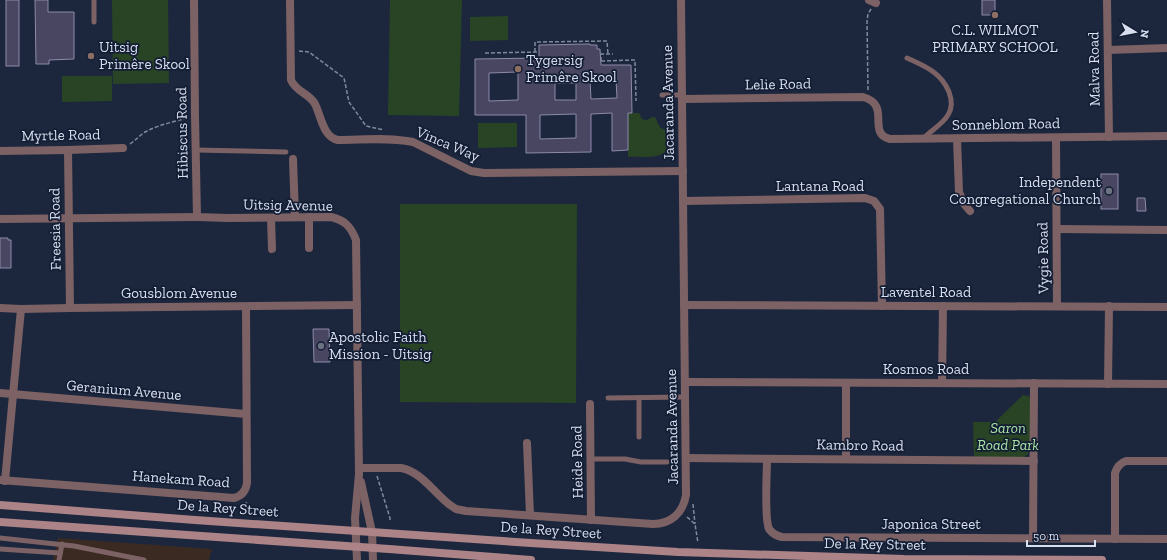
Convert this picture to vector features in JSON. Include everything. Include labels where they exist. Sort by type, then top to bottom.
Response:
[{"type":"main road","name":"De la Rey Street","points":[[0,504],[355,531],[693,553],[904,559],[1102,560]]},
{"type":"main road","name":"De la Rey Street","points":[[0,522],[531,560]]},
{"type":"street","name":"Hibiscus Road","points":[[194,0],[197,216]]},
{"type":"street","name":"Vinca Way","points":[[290,0],[292,80],[294,85],[311,98],[315,104],[326,132],[332,138],[338,140],[397,140],[413,142],[471,171],[484,173],[683,171]]},
{"type":"street","name":"Jacaranda Avenue","points":[[359,471],[401,468],[407,469],[420,477],[446,502],[456,509],[658,524],[672,519],[679,513],[685,502],[686,495],[681,0]]},
{"type":"street","name":"Malva Road","points":[[1107,0],[1109,137]]},
{"type":"street","points":[[1108,50],[1167,48]]},
{"type":"street","name":"Lelie Road","points":[[682,97],[859,97],[867,98],[873,102]]},
{"type":"street","name":"Sonneblom Road","points":[[873,102],[878,112],[878,128],[884,137],[890,139],[1167,136]]},
{"type":"street","name":"Vygie Road","points":[[1056,138],[1057,306]]},
{"type":"street","points":[[957,139],[959,192],[964,204],[970,211]]},
{"type":"street","name":"Myrtle Road","points":[[0,151],[123,148]]},
{"type":"street","name":"Freesia Road","points":[[68,150],[70,308]]},
{"type":"street","points":[[293,159],[294,217]]},
{"type":"street","name":"Lantana Road","points":[[683,201],[865,198],[874,201],[880,209],[882,306]]},
{"type":"street","name":"Uitsig Avenue","points":[[0,218],[197,216],[213,218],[331,217],[342,221],[352,231],[356,240],[357,250],[359,471],[355,531],[357,560]]},
{"type":"street","points":[[309,217],[309,248]]},
{"type":"street","points":[[271,218],[272,249]]},
{"type":"street","points":[[1057,229],[1167,230]]},
{"type":"street","name":"Laventel Road","points":[[684,305],[1167,306]]},
{"type":"street","name":"Gousblom Avenue","points":[[0,308],[357,306]]},
{"type":"street","points":[[942,383],[943,306]]},
{"type":"street","points":[[1108,384],[1109,306]]},
{"type":"street","name":"Hanekam Road","points":[[3,480],[234,498],[238,497],[245,490],[247,483],[246,307]]},
{"type":"street","points":[[3,480],[21,309]]},
{"type":"street","name":"Kosmos Road","points":[[685,382],[1167,384]]},
{"type":"street","points":[[846,383],[846,459]]},
{"type":"street","points":[[1033,538],[1034,383]]},
{"type":"street","name":"Geranium Avenue","points":[[0,394],[246,414]]},
{"type":"street","name":"Heide Road","points":[[590,404],[591,520]]},
{"type":"street","points":[[527,443],[530,515]]},
{"type":"street","name":"Kambro Road","points":[[686,458],[1034,461]]},
{"type":"street","name":"Japonica Street","points":[[767,458],[768,525],[770,530],[778,537],[782,538],[1167,539]]},
{"type":"street","points":[[1115,539],[1115,473],[1117,467],[1126,461],[1167,462]]},
{"type":"street","name":"Uitsig Avenue","points":[[359,471],[372,532],[373,560]]},
{"type":"lane","points":[[94,0],[94,22]]},
{"type":"lane","points":[[907,58],[925,66],[940,77],[951,97],[951,109],[948,116],[923,139]]},
{"type":"lane","points":[[662,95],[682,97]]},
{"type":"lane","points":[[196,150],[286,152]]},
{"type":"lane","points":[[608,398],[685,397]]},
{"type":"lane","points":[[639,398],[639,437]]},
{"type":"lane","points":[[591,459],[625,459],[641,462],[667,462]]},
{"type":"lane","points":[[0,538],[62,544],[144,560]]},
{"type":"lane","points":[[59,560],[62,544]]},
{"type":"lane","points":[[0,549],[60,553]]},
{"type":"path","points":[[868,14],[868,92]]},
{"type":"path","points":[[535,58],[535,42],[607,41],[608,54]]},
{"type":"path","points":[[291,51],[309,52],[344,78],[349,102],[366,126],[388,131],[397,140]]},
{"type":"path","points":[[485,53],[539,52]]},
{"type":"path","points":[[613,54],[601,54],[601,61],[636,60],[636,101]]},
{"type":"path","points":[[123,148],[143,133],[154,128],[195,116]]},
{"type":"path","points":[[376,475],[390,522]]},
{"type":"path","points":[[245,501],[248,505],[247,511]]},
{"type":"path","points":[[693,503],[698,544]]},
{"type":"path","points":[[685,516],[695,524]]},
{"type":"shaded area","points":[[58,538],[212,549],[209,560],[53,560]]},
{"type":"green space","points":[[112,0],[168,0],[169,83],[113,84]]},
{"type":"green space","points":[[390,0],[462,0],[459,116],[388,115]]},
{"type":"green space","points":[[508,16],[508,40],[470,41],[470,17]]},
{"type":"green space","points":[[62,76],[112,76],[112,101],[62,102]]},
{"type":"green space","points":[[628,113],[639,113],[642,119],[646,120],[652,117],[656,118],[660,127],[667,130],[668,145],[665,152],[661,155],[650,157],[628,157]]},
{"type":"green space","points":[[478,123],[517,123],[517,147],[478,148]]},
{"type":"green space","points":[[400,204],[577,204],[576,403],[400,402]]},
{"type":"green space","name":"Saron Road Park","points":[[1023,395],[1029,396],[1030,399],[1030,449],[1028,454],[1024,457],[974,457],[973,422],[995,422]]},
{"type":"building","points":[[6,0],[19,0],[19,66],[6,66]]},
{"type":"building","points":[[35,0],[48,0],[48,12],[74,12],[74,59],[49,60],[49,64],[36,64]]},
{"type":"building","points":[[982,0],[995,0],[995,15],[982,15]]},
{"type":"building","points":[[539,45],[597,45],[597,49],[600,49],[601,65],[631,65],[632,113],[628,113],[628,150],[612,151],[612,113],[591,114],[591,152],[526,153],[526,115],[475,115],[475,59],[539,58]],"holes":[[[518,72],[518,100],[489,101],[489,73]],[[616,79],[617,98],[591,99],[590,80]],[[555,83],[576,83],[576,100],[555,100]],[[576,114],[576,138],[540,139],[540,115]]]},
{"type":"building","name":"Independent Congregational Church","points":[[1101,174],[1118,174],[1118,209],[1101,209]]},
{"type":"building","points":[[1137,198],[1145,198],[1146,211],[1137,211]]},
{"type":"building","points":[[0,238],[8,238],[8,240],[11,240],[11,268],[0,268]]},
{"type":"building","name":"Apostolic Faith Mission - Uitsig","points":[[313,329],[329,329],[330,362],[314,362]]},
{"type":"place","name":"C.L. WILMOT PRIMARY SCHOOL","points":[[995,15]]},
{"type":"place","name":"Uitsig Primêre Skool","points":[[91,56]]},
{"type":"place","name":"Tygersig Primêre Skool","points":[[518,69]]},
{"type":"place","name":"Independent Congregational Church","points":[[1109,191]]},
{"type":"place","name":"Apostolic Faith Mission - Uitsig","points":[[321,346]]}]
